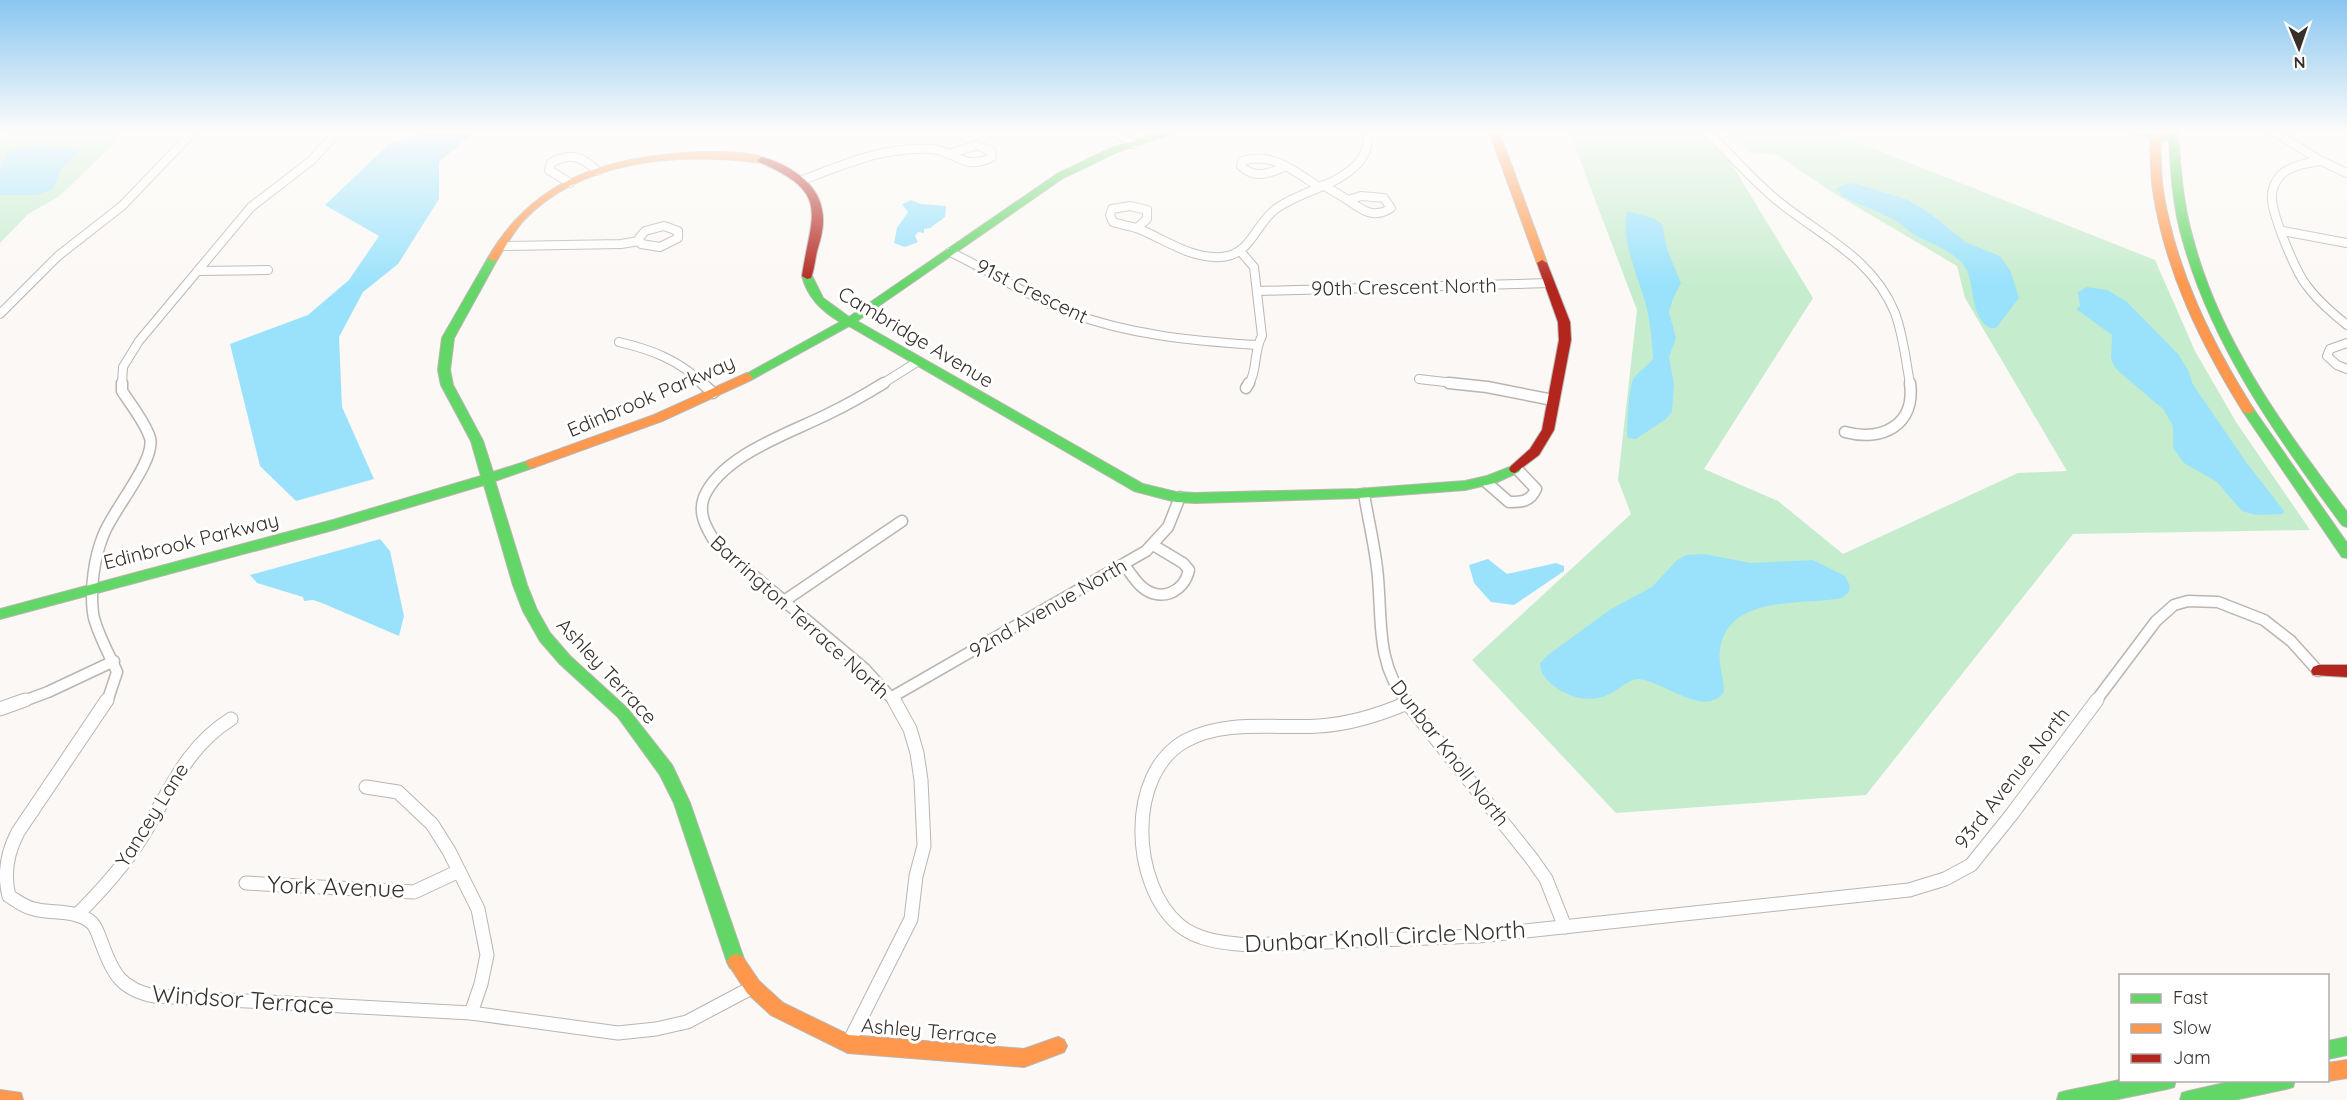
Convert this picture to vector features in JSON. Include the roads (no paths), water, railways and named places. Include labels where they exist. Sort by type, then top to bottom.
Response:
[{"type":"main road","name":"Cambridge Avenue","points":[[801,182],[812,194],[819,218],[806,277],[818,301],[917,362],[1123,480],[1156,494],[1180,497],[1278,496],[1364,494],[1454,488],[1486,482],[1517,469]]},
{"type":"main road","name":"Edinbrook Parkway","points":[[0,614],[93,586],[332,525],[490,478],[604,439],[713,393],[850,321],[1051,182]]},
{"type":"main road","points":[[1513,182],[1566,331],[1544,440],[1528,460],[1517,469]]},
{"type":"main road","points":[[2157,182],[2163,219],[2177,267],[2198,319],[2228,376],[2266,439],[2347,553]]},
{"type":"main road","points":[[2174,182],[2186,236],[2221,326],[2272,416],[2347,522]]},
{"type":"main road","name":"Ashley Terrace","points":[[570,183],[530,208],[517,221],[456,322],[448,338],[444,354],[447,386],[468,420],[490,478],[520,585],[530,611],[545,637],[565,660],[623,713],[666,770],[682,803],[735,960],[753,987],[777,1009],[848,1044],[876,1048],[1024,1058],[1058,1046]]},
{"type":"main road","name":"93rd Avenue North","points":[[2318,671],[2347,671]]},
{"type":"main road","points":[[2329,1050],[2347,1046]]},
{"type":"main road","points":[[2329,1072],[2347,1068]]},
{"type":"main road","points":[[2066,1100],[2157,1082]]},
{"type":"main road","points":[[2189,1100],[2276,1082]]},
{"type":"main road","points":[[0,1099],[14,1100]]},
{"type":"street","points":[[0,314],[30,281],[58,256],[123,206],[145,182]]},
{"type":"street","points":[[77,915],[37,910],[19,903],[9,896],[2,878],[9,849],[18,832],[106,701],[117,672],[93,614],[93,586],[102,537],[110,519],[146,462],[150,450],[150,439],[122,391],[123,367],[139,341],[251,207],[281,182]]},
{"type":"street","points":[[1314,182],[1348,200]]},
{"type":"street","points":[[1137,228],[1176,248],[1193,252],[1220,257],[1241,252],[1250,245],[1256,229],[1274,210],[1329,182]]},
{"type":"street","points":[[1759,182],[1780,203],[1841,244],[1858,259],[1873,276],[1894,310],[1912,399],[1908,412],[1898,423],[1875,435],[1865,438],[1845,432]]},
{"type":"street","points":[[2275,182],[2272,189],[2272,200],[2300,279],[2326,309],[2347,325]]},
{"type":"street","points":[[2283,231],[2347,243]]},
{"type":"street","points":[[501,246],[621,244],[639,241]]},
{"type":"street","name":"91st Crescent","points":[[950,252],[1036,297],[1101,323],[1179,340],[1257,345]]},
{"type":"street","points":[[1241,252],[1254,267],[1262,336],[1257,345],[1255,374],[1246,388]]},
{"type":"street","points":[[198,271],[268,270]]},
{"type":"street","name":"90th Crescent North","points":[[1258,291],[1550,283]]},
{"type":"street","points":[[619,342],[671,357],[682,363],[713,393]]},
{"type":"street","points":[[2347,343],[2331,349],[2327,356],[2337,365],[2347,369]]},
{"type":"street","name":"Barrington Terrace North","points":[[848,1044],[911,919],[916,876],[924,846],[921,780],[917,753],[910,729],[892,697],[865,669],[705,532],[701,519],[701,504],[706,490],[723,470],[747,454],[830,413],[917,362]]},
{"type":"street","points":[[1419,379],[1487,387],[1553,400]]},
{"type":"street","points":[[1486,482],[1509,502],[1523,502],[1532,497],[1536,489],[1517,469]]},
{"type":"street","name":"Dunbar Knoll North","points":[[1364,494],[1377,568],[1382,651],[1395,687],[1532,859],[1546,879],[1565,927]]},
{"type":"street","name":"92nd Avenue North","points":[[892,697],[1124,565],[1152,545],[1170,526],[1180,497]]},
{"type":"street","points":[[784,601],[902,522]]},
{"type":"street","points":[[1124,565],[1142,588],[1155,595],[1170,594],[1182,588],[1188,580],[1189,570],[1183,563],[1152,545]]},
{"type":"street","name":"93rd Avenue North","points":[[1565,927],[1899,892],[1927,887],[1952,878],[1971,865],[1986,848],[2121,667],[2163,613],[2174,605],[2188,601],[2208,600],[2250,613],[2288,638],[2318,671]]},
{"type":"street","points":[[0,709],[48,692],[114,661]]},
{"type":"street","name":"Dunbar Knoll Circle North","points":[[1407,703],[1366,718],[1331,725],[1206,732],[1186,740],[1168,752],[1155,768],[1146,786],[1143,806],[1144,859],[1148,882],[1158,902],[1180,926],[1222,943],[1248,945],[1478,936],[1565,927]]},
{"type":"street","name":"Yancey Lane","points":[[77,915],[96,896],[140,841],[190,754],[210,734],[231,719]]},
{"type":"street","points":[[366,787],[398,792],[432,824],[478,909],[487,955],[481,984],[471,1013]]},
{"type":"street","name":"York Avenue","points":[[246,883],[414,892],[459,871]]},
{"type":"street","name":"Windsor Terrace","points":[[77,915],[91,923],[122,985],[136,993],[154,996],[471,1013],[618,1033],[656,1029],[687,1022],[753,987]]},
{"type":"water","points":[[0,182],[56,182],[53,189],[37,195],[0,195]]},
{"type":"water","points":[[349,182],[439,182],[439,199],[398,264],[363,292],[339,337],[342,407],[374,479],[296,501],[260,466],[230,344],[308,315],[349,280],[379,236],[325,205]]},
{"type":"water","points":[[1854,183],[1908,200],[1931,214],[1965,242],[2000,256],[2010,270],[2019,298],[1996,328],[1990,328],[1978,315],[1967,270],[1962,263],[1896,221],[1842,196],[1837,189],[1842,185]]},
{"type":"water","points":[[911,200],[921,204],[946,206],[945,217],[930,228],[924,229],[924,233],[918,232],[915,236],[918,242],[905,247],[894,243],[897,228],[908,212],[902,204]]},
{"type":"water","points":[[1627,211],[1653,218],[1662,224],[1667,249],[1681,283],[1669,312],[1676,338],[1669,357],[1674,384],[1672,412],[1666,419],[1636,439],[1628,438],[1627,434],[1631,385],[1635,377],[1653,358],[1647,309],[1628,245],[1625,222]]},
{"type":"water","points":[[2087,287],[2107,290],[2126,301],[2179,355],[2189,372],[2192,383],[2246,462],[2284,511],[2283,514],[2256,515],[2242,511],[2217,482],[2184,463],[2173,448],[2173,426],[2164,410],[2115,368],[2111,358],[2112,335],[2076,309],[2080,306],[2078,292]]},
{"type":"water","points":[[380,539],[390,551],[404,616],[399,636],[322,603],[313,600],[304,601],[303,597],[257,583],[250,575]]},
{"type":"water","points":[[1704,554],[1751,563],[1813,560],[1845,576],[1850,586],[1849,592],[1842,598],[1769,606],[1751,611],[1737,619],[1726,632],[1720,650],[1724,692],[1716,699],[1706,702],[1639,679],[1630,681],[1610,694],[1586,699],[1569,695],[1546,679],[1540,663],[1548,655],[1611,609],[1652,587],[1677,560],[1686,555]]},
{"type":"water","points":[[1488,559],[1507,574],[1556,563],[1564,566],[1564,571],[1514,605],[1491,602],[1474,583],[1469,565]]}]
